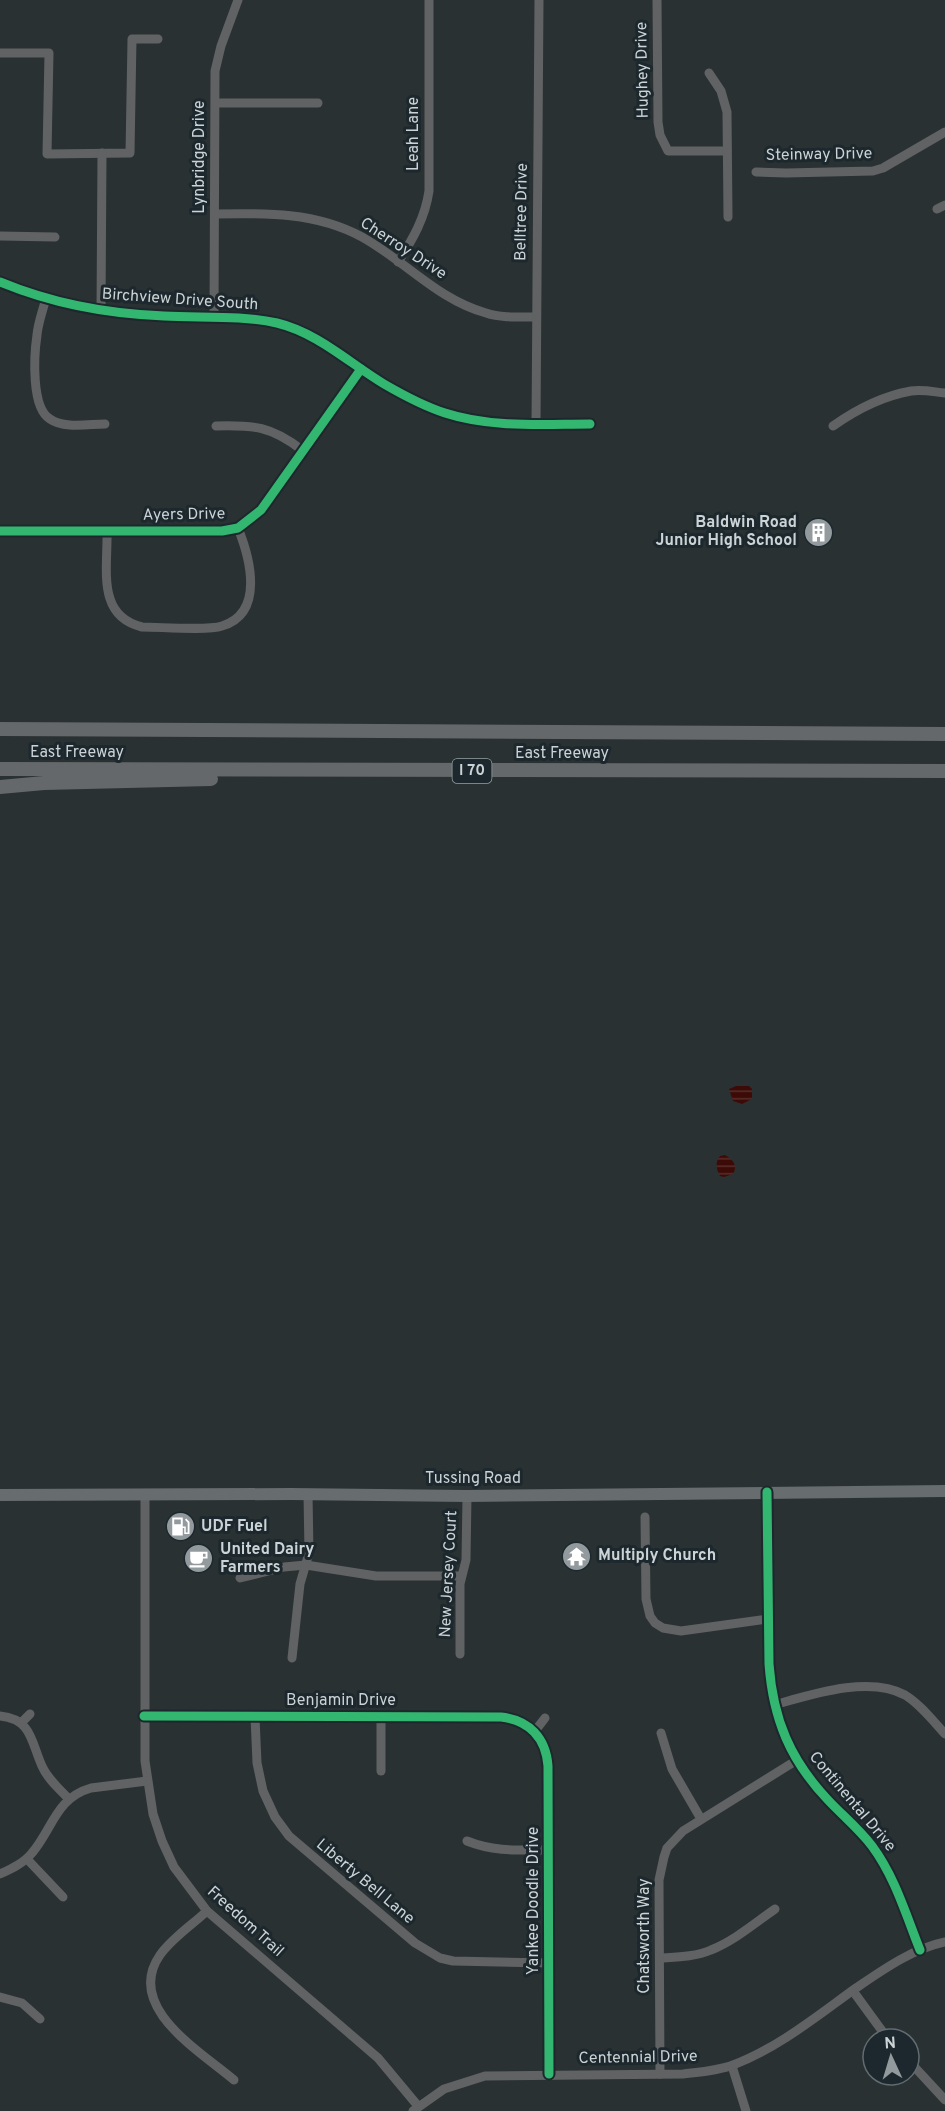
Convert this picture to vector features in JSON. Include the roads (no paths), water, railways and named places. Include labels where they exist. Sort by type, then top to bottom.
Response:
[{"type":"highway","name":"East Freeway","points":[[1,729],[945,734]]},
{"type":"highway","name":"East Freeway","points":[[0,769],[945,771]]},
{"type":"highway","points":[[0,787],[44,783],[333,777],[442,771]]},
{"type":"main road","name":"Tussing Road","points":[[0,1495],[467,1496],[945,1491]]},
{"type":"street","name":"Lynbridge Drive","points":[[214,318],[217,59],[238,0]]},
{"type":"street","name":"Leah Lane","points":[[398,262],[419,228],[429,191],[429,0]]},
{"type":"street","name":"Belltree Drive","points":[[536,424],[539,0]]},
{"type":"street","name":"Hughey Drive","points":[[657,0],[660,135],[668,151],[727,151]]},
{"type":"street","points":[[0,53],[49,53],[47,154],[130,153],[132,39],[158,39]]},
{"type":"street","points":[[709,73],[721,91],[727,112],[728,217]]},
{"type":"street","points":[[216,103],[318,104]]},
{"type":"street","name":"Steinway Drive","points":[[756,172],[873,171],[884,168],[945,132]]},
{"type":"street","points":[[102,153],[102,311]]},
{"type":"street","name":"Cherroy Drive","points":[[215,214],[284,214],[310,218],[363,238],[460,304],[487,314],[536,316]]},
{"type":"street","points":[[0,236],[55,237]]},
{"type":"street","name":"Birchview Drive South","points":[[0,282],[68,305],[102,311],[264,320],[280,324],[327,345],[412,400],[446,414],[486,422],[590,424]]},
{"type":"street","points":[[46,298],[37,335],[36,398],[41,411],[50,420],[62,424],[105,424]]},
{"type":"street","name":"Ayers Drive","points":[[0,531],[222,531],[238,528],[261,510],[361,369]]},
{"type":"street","points":[[833,426],[849,414],[887,397],[913,391],[945,393]]},
{"type":"street","points":[[216,426],[258,426],[271,431],[302,450]]},
{"type":"street","points":[[107,531],[108,592],[110,603],[120,618],[142,627],[216,628],[237,619],[250,597],[249,564],[238,528]]},
{"type":"street","name":"Continental Drive","points":[[767,1492],[769,1664],[778,1721],[796,1760],[826,1798],[872,1847],[886,1868],[920,1950]]},
{"type":"street","name":"Freedom Trail","points":[[145,1494],[144,1716],[147,1781],[153,1814],[166,1850],[174,1867],[207,1911],[378,2058],[416,2108]]},
{"type":"street","points":[[292,1658],[300,1584],[309,1553],[308,1494]]},
{"type":"street","name":"New Jersey Court","points":[[460,1654],[461,1576],[466,1560],[467,1496]]},
{"type":"street","points":[[645,1517],[646,1599],[647,1608],[655,1623],[663,1628],[681,1631],[768,1619]]},
{"type":"street","points":[[240,1578],[284,1567],[306,1565],[376,1576],[461,1576]]},
{"type":"street","points":[[774,1705],[829,1689],[888,1689],[914,1702],[945,1734]]},
{"type":"street","points":[[21,1723],[30,1714]]},
{"type":"street","points":[[0,1716],[21,1723],[30,1735],[42,1767],[68,1798]]},
{"type":"street","name":"Benjamin Drive","points":[[144,1716],[501,1716],[519,1720],[535,1731]]},
{"type":"street","points":[[381,1716],[381,1771]]},
{"type":"street","name":"Liberty Bell Lane","points":[[255,1717],[259,1776],[267,1801],[279,1823],[300,1847],[415,1943],[440,1958],[453,1961],[549,1962]]},
{"type":"street","points":[[535,1731],[545,1718]]},
{"type":"street","name":"Yankee Doodle Drive","points":[[535,1731],[547,1756],[549,2074]]},
{"type":"street","points":[[661,1733],[672,1769],[701,1820]]},
{"type":"street","name":"Chatsworth Way","points":[[660,2074],[660,1880],[664,1857],[668,1848],[682,1831],[796,1760]]},
{"type":"street","points":[[0,1874],[27,1858],[68,1798],[91,1788],[147,1781]]},
{"type":"street","points":[[467,1841],[497,1850],[549,1850]]},
{"type":"street","points":[[27,1858],[63,1897]]},
{"type":"street","points":[[660,1958],[681,1957],[711,1951],[775,1909]]},
{"type":"street","points":[[207,1911],[162,1954],[153,1974],[152,1996],[158,2010],[172,2028],[234,2080]]},
{"type":"street","name":"Centennial Drive","points":[[416,2108],[444,2089],[477,2078],[502,2074],[660,2074],[702,2072],[732,2066],[773,2046],[878,1972],[920,1950],[945,1942]]},
{"type":"street","points":[[853,1990],[879,2027]]},
{"type":"street","points":[[0,1997],[21,2003],[40,2019]]},
{"type":"street","points":[[732,2066],[746,2111]]},
{"type":"street","points":[[921,2071],[941,2088],[945,2100]]},
{"type":"place","name":"Baldwin Road Junior High School","points":[[818,532]]},
{"type":"place","name":"UDF Fuel","points":[[180,1527]]},
{"type":"place","name":"Multiply Church","points":[[577,1556]]},
{"type":"place","name":"United Dairy Farmers","points":[[199,1559]]}]
